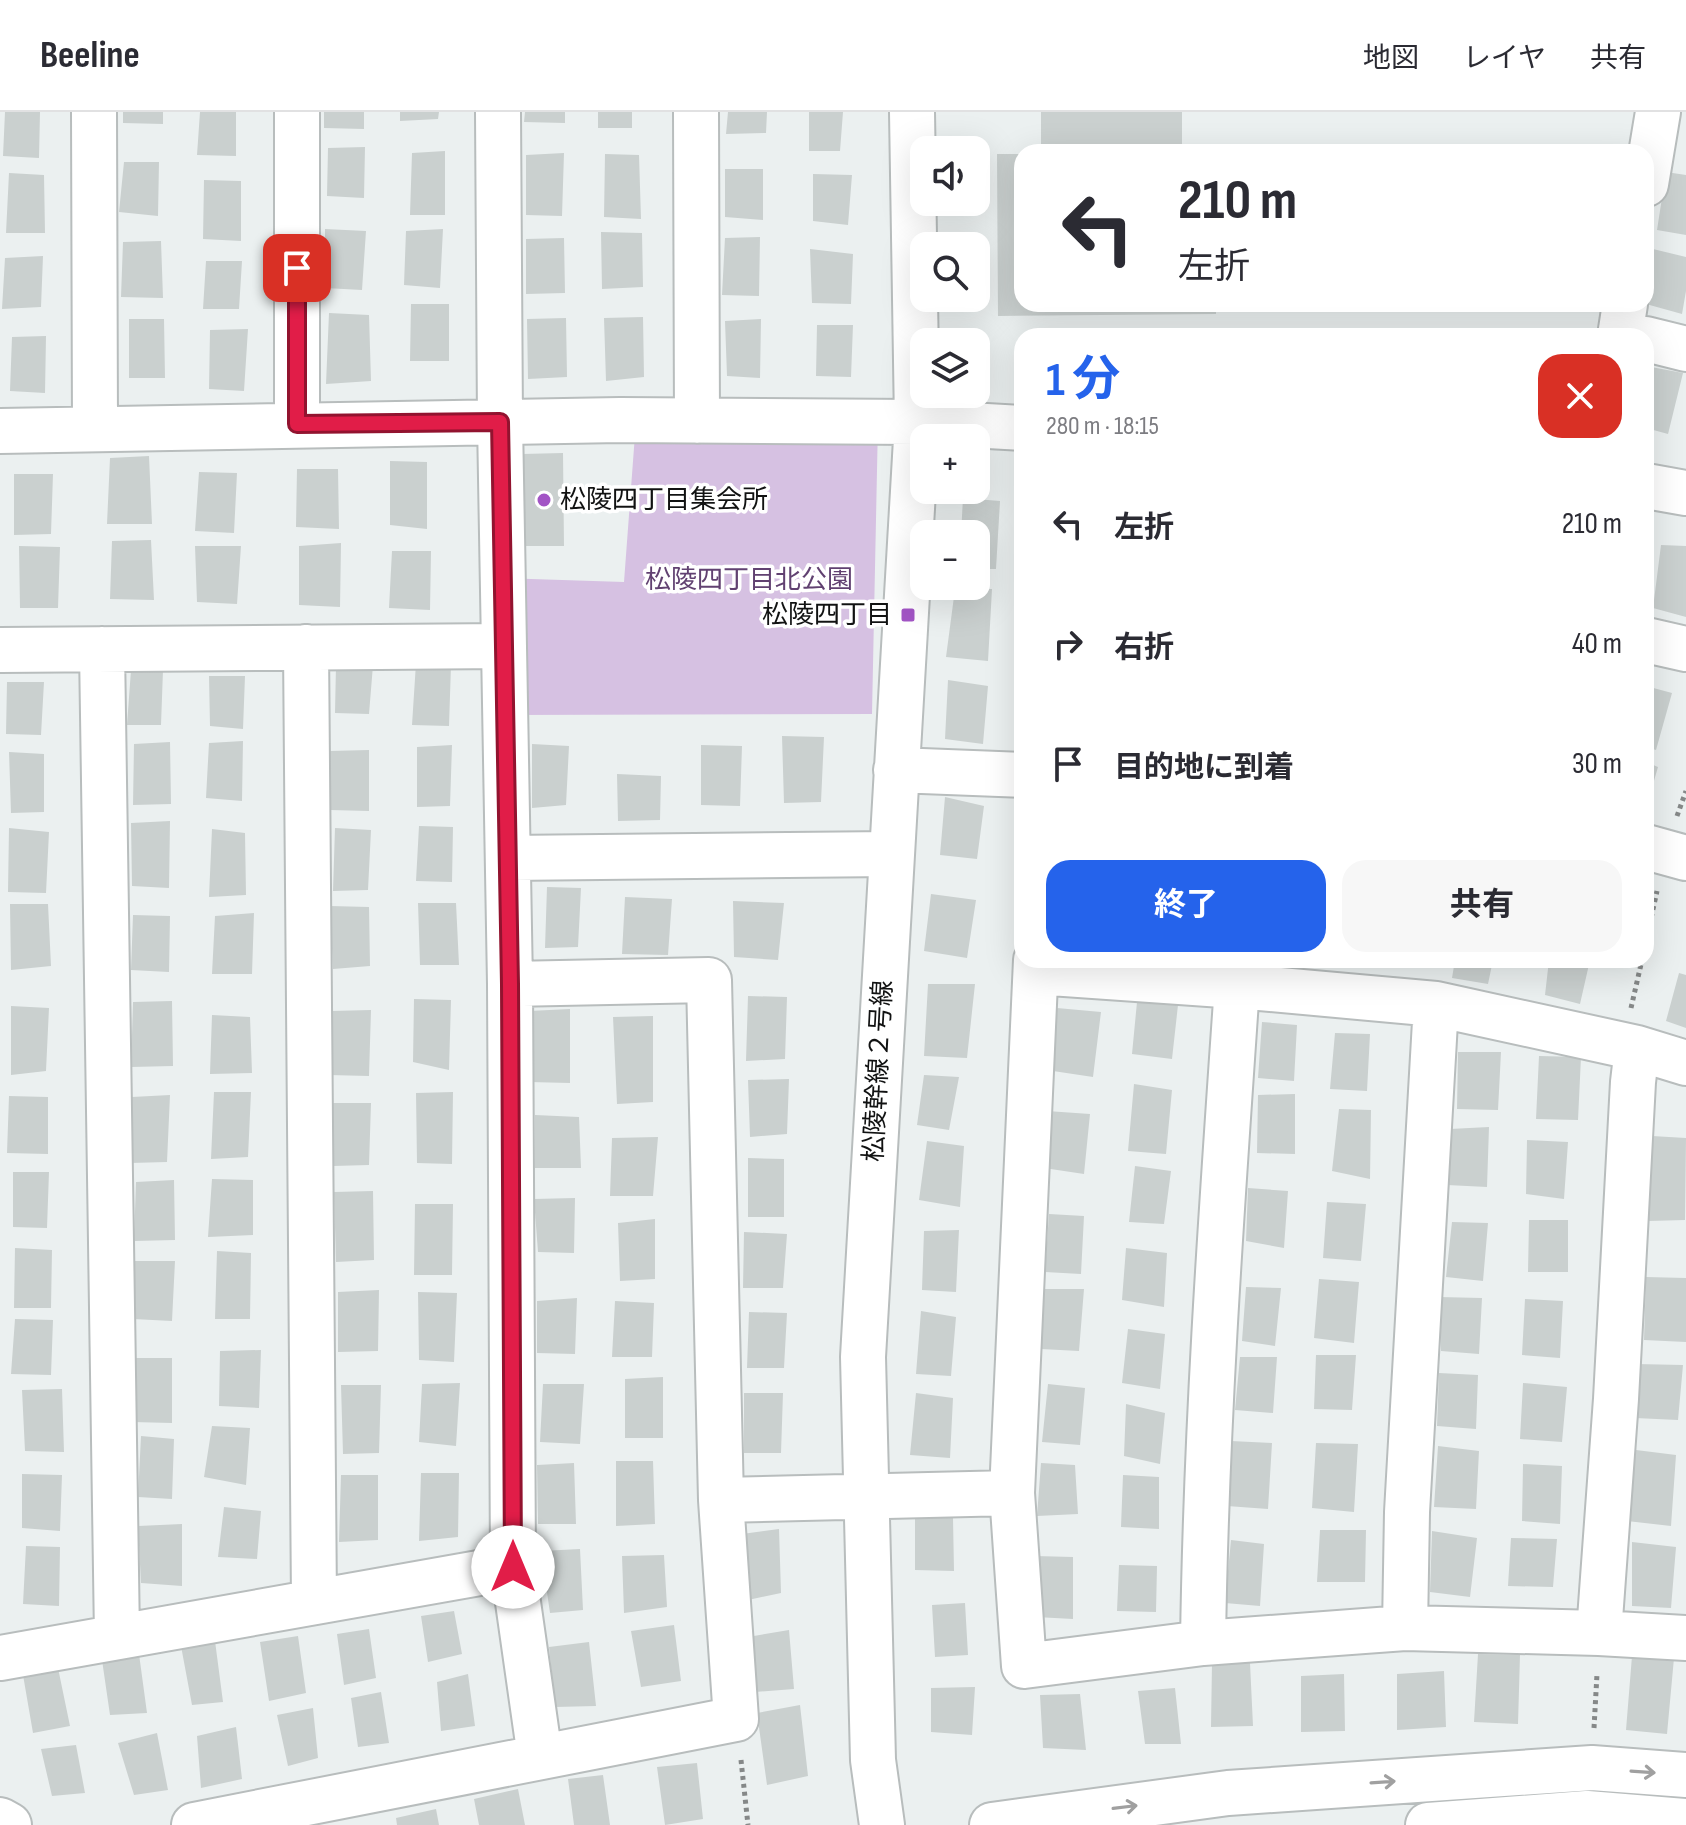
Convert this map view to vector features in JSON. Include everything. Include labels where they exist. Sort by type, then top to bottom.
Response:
[{"type":"street","points":[[94,112],[95,428]]},
{"type":"street","points":[[297,112],[297,424]]},
{"type":"street","points":[[498,112],[510,984],[513,1567],[540,1757]]},
{"type":"street","points":[[696,112],[697,421]]},
{"type":"street","name":"松陵幹線２号線","points":[[882,1825],[873,1760],[863,1357],[917,422],[912,112]]},
{"type":"street","points":[[1654,162],[1666,130]]},
{"type":"street","points":[[1654,338],[1686,349]]},
{"type":"street","points":[[0,431],[297,424],[697,421],[917,422],[1014,428]]},
{"type":"street","points":[[1654,487],[1686,493]]},
{"type":"street","points":[[1654,642],[1686,649]]},
{"type":"street","points":[[0,650],[504,646]]},
{"type":"street","points":[[306,647],[314,1602]]},
{"type":"street","points":[[102,649],[117,1637]]},
{"type":"street","points":[[896,770],[1014,775]]},
{"type":"street","points":[[1654,849],[1686,858]]},
{"type":"street","points":[[508,858],[891,854]]},
{"type":"street","points":[[1036,968],[1012,1493],[1024,1666],[1203,1643],[1405,1628],[1686,1638]]},
{"type":"street","points":[[1056,968],[1436,1004],[1637,1048],[1686,1063]]},
{"type":"street","points":[[194,1825],[736,1719],[721,1500],[709,980],[510,984]]},
{"type":"street","points":[[1203,1643],[1212,1414],[1237,986]]},
{"type":"street","points":[[1405,1628],[1407,1512],[1436,1004]]},
{"type":"street","points":[[1599,1633],[1637,1048]]},
{"type":"street","points":[[721,1500],[1012,1493]]},
{"type":"street","points":[[0,1658],[513,1567]]},
{"type":"street","points":[[992,1825],[1228,1793],[1592,1768],[1686,1775]]},
{"type":"street","points":[[1428,1825],[1587,1813],[1686,1821]]},
{"type":"street","points":[[0,1820],[9,1825]]},
{"type":"path","points":[[1592,1768],[1599,1633]]},
{"type":"path","points":[[736,1719],[748,1825]]},
{"type":"green space","name":"松陵四丁目北公園","points":[[636,421],[878,422],[872,714],[505,715],[503,578],[624,582]]},
{"type":"building","points":[[5,112],[40,112],[39,158],[3,156]]},
{"type":"building","points":[[123,112],[163,112],[163,124],[123,123]]},
{"type":"building","points":[[200,112],[236,112],[236,156],[197,155]]},
{"type":"building","points":[[324,112],[364,112],[364,129],[324,128]]},
{"type":"building","points":[[400,112],[439,112],[438,119],[400,121]]},
{"type":"building","points":[[525,112],[565,112],[565,123],[524,122]]},
{"type":"building","points":[[598,112],[632,112],[632,128],[598,128]]},
{"type":"building","points":[[728,112],[767,112],[766,133],[726,134]]},
{"type":"building","points":[[809,112],[843,112],[840,151],[809,151]]},
{"type":"building","points":[[1041,112],[1182,112],[1182,144],[1041,144]]},
{"type":"building","points":[[365,147],[364,198],[327,196],[328,148]]},
{"type":"building","points":[[445,151],[445,215],[410,215],[412,153]]},
{"type":"building","points":[[564,153],[562,216],[526,215],[526,155]]},
{"type":"building","points":[[605,154],[639,155],[641,219],[604,217]]},
{"type":"building","points":[[997,154],[1014,154],[1014,312],[1216,312],[1216,314],[998,316]]},
{"type":"building","points":[[124,162],[159,162],[158,216],[119,212]]},
{"type":"building","points":[[725,169],[763,169],[763,220],[725,217]]},
{"type":"building","points":[[1666,172],[1686,175],[1686,235],[1657,230]]},
{"type":"building","points":[[9,173],[44,175],[45,233],[6,233]]},
{"type":"building","points":[[813,174],[852,175],[848,225],[813,221]]},
{"type":"building","points":[[204,180],[241,181],[241,241],[203,239]]},
{"type":"building","points":[[325,229],[366,231],[362,290],[325,288]]},
{"type":"building","points":[[443,229],[440,288],[404,285],[406,231]]},
{"type":"building","points":[[601,232],[642,233],[643,287],[602,289]]},
{"type":"building","points":[[760,237],[759,296],[722,295],[725,238]]},
{"type":"building","points":[[564,238],[565,293],[526,294],[526,239]]},
{"type":"building","points":[[161,241],[163,298],[121,297],[123,242]]},
{"type":"building","points":[[810,249],[853,254],[851,304],[812,303]]},
{"type":"building","points":[[1654,249],[1686,257],[1682,314],[1654,306]]},
{"type":"building","points":[[43,256],[41,307],[2,309],[5,258]]},
{"type":"building","points":[[206,261],[242,261],[239,309],[203,309]]},
{"type":"building","points":[[411,304],[449,304],[449,361],[410,361]]},
{"type":"building","points":[[329,313],[369,315],[371,381],[326,384]]},
{"type":"building","points":[[643,317],[644,377],[606,381],[604,318]]},
{"type":"building","points":[[566,318],[567,377],[528,379],[527,319]]},
{"type":"building","points":[[129,319],[164,319],[165,378],[129,378]]},
{"type":"building","points":[[761,319],[760,378],[727,376],[725,321]]},
{"type":"building","points":[[817,325],[853,325],[851,377],[816,376]]},
{"type":"building","points":[[248,329],[244,391],[209,389],[210,330]]},
{"type":"building","points":[[46,336],[45,393],[10,391],[12,337]]},
{"type":"building","points":[[1654,368],[1683,373],[1668,434],[1654,430]]},
{"type":"building","name":"松陵四丁目集会所","points":[[563,453],[564,546],[526,546],[522,454]]},
{"type":"building","points":[[149,456],[152,524],[107,524],[110,458]]},
{"type":"building","points":[[390,461],[427,462],[427,529],[390,525]]},
{"type":"building","points":[[297,469],[338,469],[339,529],[296,527]]},
{"type":"building","points":[[199,472],[237,473],[234,533],[195,531]]},
{"type":"building","points":[[14,474],[53,474],[51,534],[14,535]]},
{"type":"building","points":[[1000,501],[996,569],[990,569],[990,520],[962,520],[963,504]]},
{"type":"building","points":[[151,540],[154,600],[110,599],[112,541]]},
{"type":"building","points":[[341,543],[340,607],[299,605],[299,546]]},
{"type":"building","points":[[1661,545],[1686,546],[1686,617],[1654,608]]},
{"type":"building","points":[[19,546],[60,547],[58,608],[20,608]]},
{"type":"building","points":[[195,546],[241,546],[237,604],[197,602]]},
{"type":"building","points":[[392,551],[431,551],[430,610],[389,608]]},
{"type":"building","points":[[992,589],[988,661],[946,657],[954,600],[990,600]]},
{"type":"building","points":[[416,663],[451,665],[449,726],[412,725]]},
{"type":"building","points":[[336,665],[373,665],[369,714],[335,713]]},
{"type":"building","points":[[131,670],[163,670],[161,725],[127,725]]},
{"type":"building","points":[[209,676],[245,676],[243,729],[210,726]]},
{"type":"building","points":[[948,680],[988,686],[983,744],[945,739]]},
{"type":"building","points":[[7,682],[44,682],[41,735],[6,734]]},
{"type":"building","points":[[1654,688],[1672,693],[1654,749]]},
{"type":"building","points":[[782,736],[824,737],[821,802],[784,803]]},
{"type":"building","points":[[243,741],[242,801],[206,798],[209,743]]},
{"type":"building","points":[[170,742],[171,804],[133,805],[134,744]]},
{"type":"building","points":[[532,744],[569,746],[566,805],[532,808]]},
{"type":"building","points":[[452,745],[450,806],[417,807],[417,747]]},
{"type":"building","points":[[701,745],[742,746],[740,806],[701,805]]},
{"type":"building","points":[[369,750],[369,811],[330,810],[330,751]]},
{"type":"building","points":[[9,752],[44,754],[44,812],[11,813]]},
{"type":"building","points":[[617,774],[661,776],[660,820],[618,821]]},
{"type":"building","points":[[945,797],[984,806],[977,859],[940,855]]},
{"type":"building","points":[[170,821],[169,888],[132,886],[131,823]]},
{"type":"building","points":[[419,826],[453,827],[452,882],[416,881]]},
{"type":"building","points":[[9,828],[49,832],[46,893],[8,892]]},
{"type":"building","points":[[335,828],[371,830],[368,890],[333,891]]},
{"type":"building","points":[[212,829],[245,833],[246,895],[209,897]]},
{"type":"building","points":[[547,887],[581,888],[578,947],[545,948]]},
{"type":"building","points":[[931,894],[976,900],[967,958],[924,951]]},
{"type":"building","points":[[625,897],[672,899],[668,955],[622,954]]},
{"type":"building","points":[[733,901],[784,903],[778,960],[734,957]]},
{"type":"building","points":[[418,903],[456,903],[459,965],[420,965]]},
{"type":"building","points":[[10,904],[48,904],[51,966],[11,970]]},
{"type":"building","points":[[330,906],[369,907],[370,966],[333,969]]},
{"type":"building","points":[[254,913],[252,974],[212,974],[215,916]]},
{"type":"building","points":[[133,915],[170,916],[169,972],[131,970]]},
{"type":"building","points":[[1454,968],[1491,968],[1488,984],[1452,978]]},
{"type":"building","points":[[1548,968],[1588,968],[1580,1004],[1545,995]]},
{"type":"building","points":[[1679,973],[1686,975],[1686,1028],[1666,1021]]},
{"type":"building","points":[[928,984],[975,984],[967,1058],[924,1056]]},
{"type":"building","points":[[748,996],[787,997],[785,1059],[746,1061]]},
{"type":"building","points":[[414,999],[451,1000],[449,1070],[413,1062]]},
{"type":"building","points":[[172,1001],[173,1066],[131,1067],[133,1002]]},
{"type":"building","points":[[1137,1002],[1178,1005],[1172,1059],[1132,1054]]},
{"type":"building","points":[[11,1006],[49,1008],[46,1071],[11,1075]]},
{"type":"building","points":[[1057,1008],[1101,1012],[1093,1077],[1053,1071]]},
{"type":"building","points":[[570,1009],[570,1083],[529,1082],[529,1011]]},
{"type":"building","points":[[371,1010],[369,1076],[329,1075],[332,1011]]},
{"type":"building","points":[[212,1015],[250,1017],[252,1073],[210,1074]]},
{"type":"building","points":[[653,1016],[653,1102],[617,1104],[613,1017]]},
{"type":"building","points":[[1262,1022],[1297,1025],[1294,1081],[1258,1078]]},
{"type":"building","points":[[1335,1033],[1370,1034],[1367,1091],[1330,1089]]},
{"type":"building","points":[[1458,1052],[1501,1052],[1498,1110],[1457,1109]]},
{"type":"building","points":[[1539,1056],[1581,1057],[1578,1120],[1536,1119]]},
{"type":"building","points":[[924,1075],[959,1077],[949,1130],[917,1125]]},
{"type":"building","points":[[789,1079],[787,1134],[750,1137],[748,1080]]},
{"type":"building","points":[[1134,1084],[1172,1090],[1166,1154],[1128,1151]]},
{"type":"building","points":[[214,1092],[251,1092],[248,1157],[211,1159]]},
{"type":"building","points":[[453,1092],[452,1164],[417,1163],[416,1093]]},
{"type":"building","points":[[1295,1094],[1295,1154],[1257,1153],[1258,1095]]},
{"type":"building","points":[[170,1095],[167,1162],[130,1163],[132,1097]]},
{"type":"building","points":[[9,1096],[48,1097],[48,1154],[7,1153]]},
{"type":"building","points":[[333,1103],[371,1103],[369,1165],[333,1166]]},
{"type":"building","points":[[1339,1109],[1371,1110],[1370,1179],[1332,1171]]},
{"type":"building","points":[[1047,1111],[1090,1114],[1084,1174],[1044,1168]]},
{"type":"building","points":[[535,1115],[579,1117],[581,1168],[535,1168]]},
{"type":"building","points":[[1489,1127],[1487,1187],[1447,1185],[1450,1129]]},
{"type":"building","points":[[1652,1136],[1686,1138],[1685,1220],[1648,1221]]},
{"type":"building","points":[[658,1137],[653,1196],[610,1196],[612,1138]]},
{"type":"building","points":[[1527,1140],[1568,1142],[1564,1199],[1526,1194]]},
{"type":"building","points":[[927,1141],[964,1146],[960,1207],[919,1200]]},
{"type":"building","points":[[748,1158],[784,1159],[784,1217],[748,1217]]},
{"type":"building","points":[[1135,1166],[1171,1171],[1164,1224],[1129,1222]]},
{"type":"building","points":[[13,1172],[49,1172],[47,1228],[13,1227]]},
{"type":"building","points":[[212,1179],[253,1180],[253,1235],[208,1237]]},
{"type":"building","points":[[174,1180],[175,1240],[134,1241],[136,1182]]},
{"type":"building","points":[[1248,1188],[1288,1191],[1284,1248],[1246,1241]]},
{"type":"building","points":[[373,1191],[374,1260],[336,1262],[334,1192]]},
{"type":"building","points":[[575,1198],[574,1253],[538,1252],[534,1199]]},
{"type":"building","points":[[1327,1202],[1366,1204],[1361,1261],[1323,1258]]},
{"type":"building","points":[[415,1204],[453,1204],[452,1275],[414,1275]]},
{"type":"building","points":[[1049,1214],[1084,1216],[1081,1274],[1045,1272]]},
{"type":"building","points":[[655,1219],[655,1279],[620,1281],[618,1223]]},
{"type":"building","points":[[1529,1220],[1568,1220],[1568,1272],[1528,1272]]},
{"type":"building","points":[[1452,1222],[1488,1223],[1483,1281],[1446,1277]]},
{"type":"building","points":[[959,1230],[956,1292],[922,1290],[924,1231]]},
{"type":"building","points":[[744,1232],[787,1234],[783,1288],[743,1288]]},
{"type":"building","points":[[15,1248],[52,1250],[51,1308],[14,1308]]},
{"type":"building","points":[[1126,1248],[1167,1253],[1164,1307],[1122,1300]]},
{"type":"building","points":[[217,1251],[251,1253],[250,1319],[215,1319]]},
{"type":"building","points":[[133,1261],[175,1261],[172,1321],[133,1319]]},
{"type":"building","points":[[1646,1277],[1686,1278],[1686,1342],[1644,1340]]},
{"type":"building","points":[[1319,1279],[1359,1282],[1354,1343],[1314,1338]]},
{"type":"building","points":[[1246,1287],[1281,1288],[1275,1346],[1242,1341]]},
{"type":"building","points":[[1042,1289],[1084,1289],[1079,1351],[1041,1349]]},
{"type":"building","points":[[379,1290],[378,1351],[338,1352],[338,1292]]},
{"type":"building","points":[[418,1292],[457,1293],[454,1362],[419,1360]]},
{"type":"building","points":[[1439,1297],[1482,1298],[1479,1354],[1441,1351]]},
{"type":"building","points":[[577,1298],[575,1354],[537,1353],[537,1301]]},
{"type":"building","points":[[1525,1299],[1563,1301],[1560,1358],[1522,1355]]},
{"type":"building","points":[[615,1301],[654,1303],[652,1357],[612,1357]]},
{"type":"building","points":[[921,1311],[956,1317],[951,1376],[916,1374]]},
{"type":"building","points":[[749,1312],[787,1313],[784,1368],[747,1368]]},
{"type":"building","points":[[15,1319],[53,1320],[51,1375],[11,1374]]},
{"type":"building","points":[[1128,1329],[1165,1334],[1160,1389],[1122,1383]]},
{"type":"building","points":[[261,1350],[259,1408],[219,1406],[220,1351]]},
{"type":"building","points":[[1316,1355],[1356,1355],[1352,1410],[1314,1409]]},
{"type":"building","points":[[1240,1357],[1277,1357],[1273,1413],[1235,1410]]},
{"type":"building","points":[[132,1358],[172,1358],[172,1423],[132,1422]]},
{"type":"building","points":[[1636,1364],[1683,1365],[1678,1420],[1635,1418]]},
{"type":"building","points":[[1439,1373],[1478,1375],[1476,1429],[1437,1426]]},
{"type":"building","points":[[663,1377],[663,1438],[625,1438],[625,1379]]},
{"type":"building","points":[[460,1383],[456,1446],[419,1442],[422,1384]]},
{"type":"building","points":[[1523,1383],[1567,1387],[1562,1442],[1520,1439]]},
{"type":"building","points":[[543,1384],[584,1384],[580,1444],[540,1442]]},
{"type":"building","points":[[1048,1384],[1085,1388],[1080,1445],[1042,1442]]},
{"type":"building","points":[[341,1385],[381,1385],[379,1453],[343,1454]]},
{"type":"building","points":[[62,1389],[64,1452],[25,1451],[22,1390]]},
{"type":"building","points":[[744,1393],[783,1393],[781,1453],[744,1453]]},
{"type":"building","points":[[916,1393],[953,1398],[950,1458],[910,1455]]},
{"type":"building","points":[[1126,1404],[1165,1413],[1160,1464],[1124,1456]]},
{"type":"building","points":[[212,1426],[250,1428],[246,1485],[204,1477]]},
{"type":"building","points":[[141,1436],[174,1439],[172,1499],[138,1497]]},
{"type":"building","points":[[1231,1441],[1272,1443],[1268,1509],[1227,1506]]},
{"type":"building","points":[[1316,1443],[1358,1444],[1354,1512],[1312,1508]]},
{"type":"building","points":[[1438,1446],[1479,1451],[1476,1509],[1434,1507]]},
{"type":"building","points":[[1636,1450],[1676,1455],[1671,1526],[1627,1521]]},
{"type":"building","points":[[616,1461],[653,1461],[655,1524],[616,1526]]},
{"type":"building","points":[[574,1463],[576,1524],[538,1524],[537,1465]]},
{"type":"building","points":[[1041,1463],[1075,1465],[1078,1514],[1037,1516]]},
{"type":"building","points":[[1523,1464],[1562,1466],[1560,1524],[1522,1521]]},
{"type":"building","points":[[421,1473],[459,1473],[458,1537],[419,1541]]},
{"type":"building","points":[[22,1474],[62,1475],[60,1531],[22,1528]]},
{"type":"building","points":[[341,1475],[378,1475],[378,1540],[339,1542]]},
{"type":"building","points":[[1123,1475],[1159,1477],[1159,1529],[1121,1527]]},
{"type":"building","points":[[224,1507],[261,1511],[257,1559],[218,1557]]},
{"type":"building","points":[[915,1518],[953,1518],[954,1571],[915,1570]]},
{"type":"building","points":[[182,1524],[182,1586],[141,1583],[138,1526]]},
{"type":"building","points":[[779,1529],[781,1593],[748,1600],[742,1534]]},
{"type":"building","points":[[1320,1530],[1366,1530],[1365,1582],[1317,1582]]},
{"type":"building","points":[[1432,1531],[1477,1538],[1470,1597],[1430,1592]]},
{"type":"building","points":[[1511,1538],[1557,1539],[1553,1587],[1508,1586]]},
{"type":"building","points":[[1231,1540],[1264,1544],[1260,1606],[1225,1603]]},
{"type":"building","points":[[1632,1542],[1676,1547],[1671,1608],[1632,1606]]},
{"type":"building","points":[[26,1546],[60,1547],[59,1606],[23,1604]]},
{"type":"building","points":[[580,1549],[583,1610],[550,1613],[541,1551]]},
{"type":"building","points":[[664,1555],[667,1607],[624,1613],[622,1556]]},
{"type":"building","points":[[1035,1556],[1073,1557],[1073,1619],[1036,1617]]},
{"type":"building","points":[[1119,1565],[1157,1566],[1156,1612],[1117,1611]]},
{"type":"building","points":[[965,1603],[968,1655],[935,1657],[932,1605]]},
{"type":"building","points":[[454,1611],[462,1654],[428,1662],[421,1616]]},
{"type":"building","points":[[674,1625],[681,1681],[641,1687],[631,1631]]},
{"type":"building","points":[[369,1629],[376,1678],[344,1685],[337,1634]]},
{"type":"building","points":[[789,1630],[794,1689],[755,1692],[748,1637]]},
{"type":"building","points":[[298,1636],[306,1693],[269,1701],[260,1642]]},
{"type":"building","points":[[215,1641],[223,1702],[192,1705],[181,1646]]},
{"type":"building","points":[[589,1642],[596,1706],[555,1707],[549,1647]]},
{"type":"building","points":[[139,1654],[147,1713],[110,1715],[102,1660]]},
{"type":"building","points":[[1478,1654],[1520,1655],[1518,1724],[1474,1722]]},
{"type":"building","points":[[1632,1656],[1674,1658],[1667,1734],[1626,1730]]},
{"type":"building","points":[[1212,1663],[1250,1663],[1253,1726],[1211,1727]]},
{"type":"building","points":[[58,1668],[70,1726],[33,1733],[23,1675]]},
{"type":"building","points":[[1444,1671],[1446,1727],[1397,1730],[1397,1674]]},
{"type":"building","points":[[468,1674],[475,1726],[441,1731],[437,1682]]},
{"type":"building","points":[[1344,1674],[1345,1731],[1301,1732],[1301,1676]]},
{"type":"building","points":[[975,1687],[972,1735],[931,1732],[931,1688]]},
{"type":"building","points":[[1175,1688],[1181,1744],[1145,1744],[1138,1691]]},
{"type":"building","points":[[381,1692],[389,1743],[358,1747],[351,1698]]},
{"type":"building","points":[[1080,1694],[1086,1750],[1043,1748],[1040,1695]]},
{"type":"building","points":[[800,1705],[808,1776],[767,1785],[757,1713]]},
{"type":"building","points":[[313,1708],[318,1758],[288,1766],[277,1715]]},
{"type":"building","points":[[236,1727],[242,1779],[201,1788],[197,1736]]},
{"type":"building","points":[[157,1733],[168,1790],[134,1795],[118,1743]]},
{"type":"building","points":[[76,1745],[85,1793],[52,1796],[41,1749]]},
{"type":"building","points":[[697,1763],[703,1819],[665,1825],[657,1767]]},
{"type":"building","points":[[603,1775],[610,1825],[574,1825],[568,1779]]},
{"type":"building","points":[[518,1789],[525,1825],[479,1825],[474,1799]]},
{"type":"building","points":[[436,1809],[439,1825],[397,1825],[396,1818]]},
{"type":"place","name":"松陵四丁目集会所","points":[[544,500]]},
{"type":"place","name":"松陵四丁目","points":[[908,615]]},
{"type":"route","points":[[297,268],[297,424],[500,422],[510,984],[513,1567]]}]
